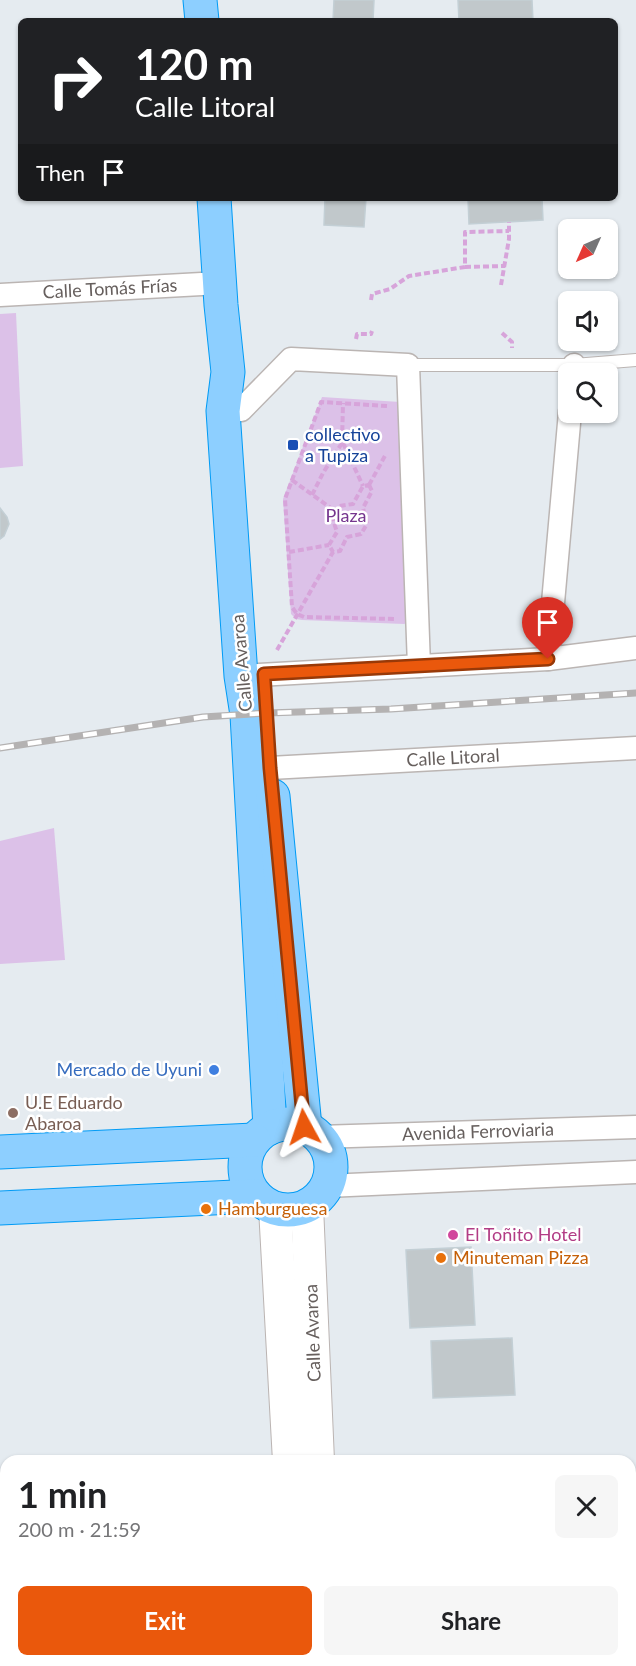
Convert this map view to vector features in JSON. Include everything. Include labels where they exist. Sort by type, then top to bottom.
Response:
[{"type":"highway","points":[[200,0],[202,18]]},
{"type":"highway","name":"Calle Avaroa","points":[[214,201],[253,675],[270,768],[312,1132]]},
{"type":"highway","name":"Calle Avaroa","points":[[253,675],[247,714],[262,1134]]},
{"type":"highway","points":[[0,1152],[262,1134],[281,1125],[293,1124],[312,1132],[326,1148],[331,1160],[331,1173],[317,1196],[286,1210],[266,1202],[249,1186],[246,1174],[248,1150],[262,1134]]},
{"type":"highway","points":[[0,1208],[266,1202]]},
{"type":"main road","name":"Calle Avaroa","points":[[317,1196],[318,1455]]},
{"type":"main road","name":"Calle Avaroa","points":[[266,1202],[288,1455]]},
{"type":"street","name":"Calle Tomás Frías","points":[[0,295],[220,283]]},
{"type":"street","points":[[232,411],[291,359],[408,365],[419,666]]},
{"type":"street","points":[[548,659],[569,423]]},
{"type":"street","points":[[253,675],[548,659],[636,648]]},
{"type":"street","name":"Calle Litoral","points":[[270,768],[636,748]]},
{"type":"street","name":"Avenida Ferroviaria","points":[[312,1132],[636,1127]]},
{"type":"street","points":[[317,1196],[636,1173]]},
{"type":"lane","points":[[615,363],[636,360]]},
{"type":"lane","points":[[408,365],[558,369]]},
{"type":"path","points":[[501,285],[509,239],[509,222]]},
{"type":"path","points":[[465,267],[465,232],[509,231]]},
{"type":"path","points":[[371,300],[372,294],[390,289],[409,276],[465,267],[505,266]]},
{"type":"path","points":[[321,402],[285,500],[292,607],[297,614],[304,617],[418,620]]},
{"type":"path","points":[[343,404],[342,443],[363,486]]},
{"type":"path","points":[[312,495],[342,443]]},
{"type":"path","points":[[292,480],[336,512]]},
{"type":"path","points":[[333,552],[340,551],[347,537],[361,534],[367,524],[363,508],[372,491],[369,485],[363,486]]},
{"type":"path","points":[[330,545],[337,532],[332,517],[339,506],[353,504],[363,486]]},
{"type":"path","points":[[289,552],[330,545]]},
{"type":"path","points":[[330,545],[333,552]]},
{"type":"path","points":[[253,675],[297,614],[333,552]]},
{"type":"green space","points":[[16,313],[23,466],[0,468],[0,314]]},
{"type":"green space","name":"Plaza","points":[[322,397],[400,402],[410,622],[404,624],[302,620],[296,619],[291,614],[283,499]]},
{"type":"green space","points":[[54,828],[65,960],[0,964],[0,841]]},
{"type":"building","points":[[334,0],[374,0],[373,18],[333,18]]},
{"type":"building","points":[[458,0],[532,0],[533,18],[459,18]]},
{"type":"building","points":[[325,201],[366,201],[364,227],[324,225]]},
{"type":"building","points":[[468,201],[542,201],[543,220],[469,224]]},
{"type":"building","points":[[0,508],[9,524],[4,536],[0,539]]},
{"type":"building","points":[[471,1247],[475,1325],[410,1328],[406,1250]]},
{"type":"building","points":[[512,1338],[515,1395],[433,1398],[431,1341]]},
{"type":"railway","points":[[0,748],[203,717],[391,709],[636,693]]},
{"type":"place","name":"collectivo a Tupiza","points":[[293,445]]},
{"type":"place","name":"Mercado de Uyuni","points":[[214,1070]]},
{"type":"place","name":"U.E Eduardo Abaroa","points":[[13,1113]]},
{"type":"place","name":"Hamburguesa","points":[[206,1209]]},
{"type":"place","name":"El Toñito Hotel","points":[[453,1235]]},
{"type":"place","name":"Minuteman Pizza","points":[[441,1258]]},
{"type":"route","points":[[304,1127],[270,768],[264,674],[548,659]]}]
